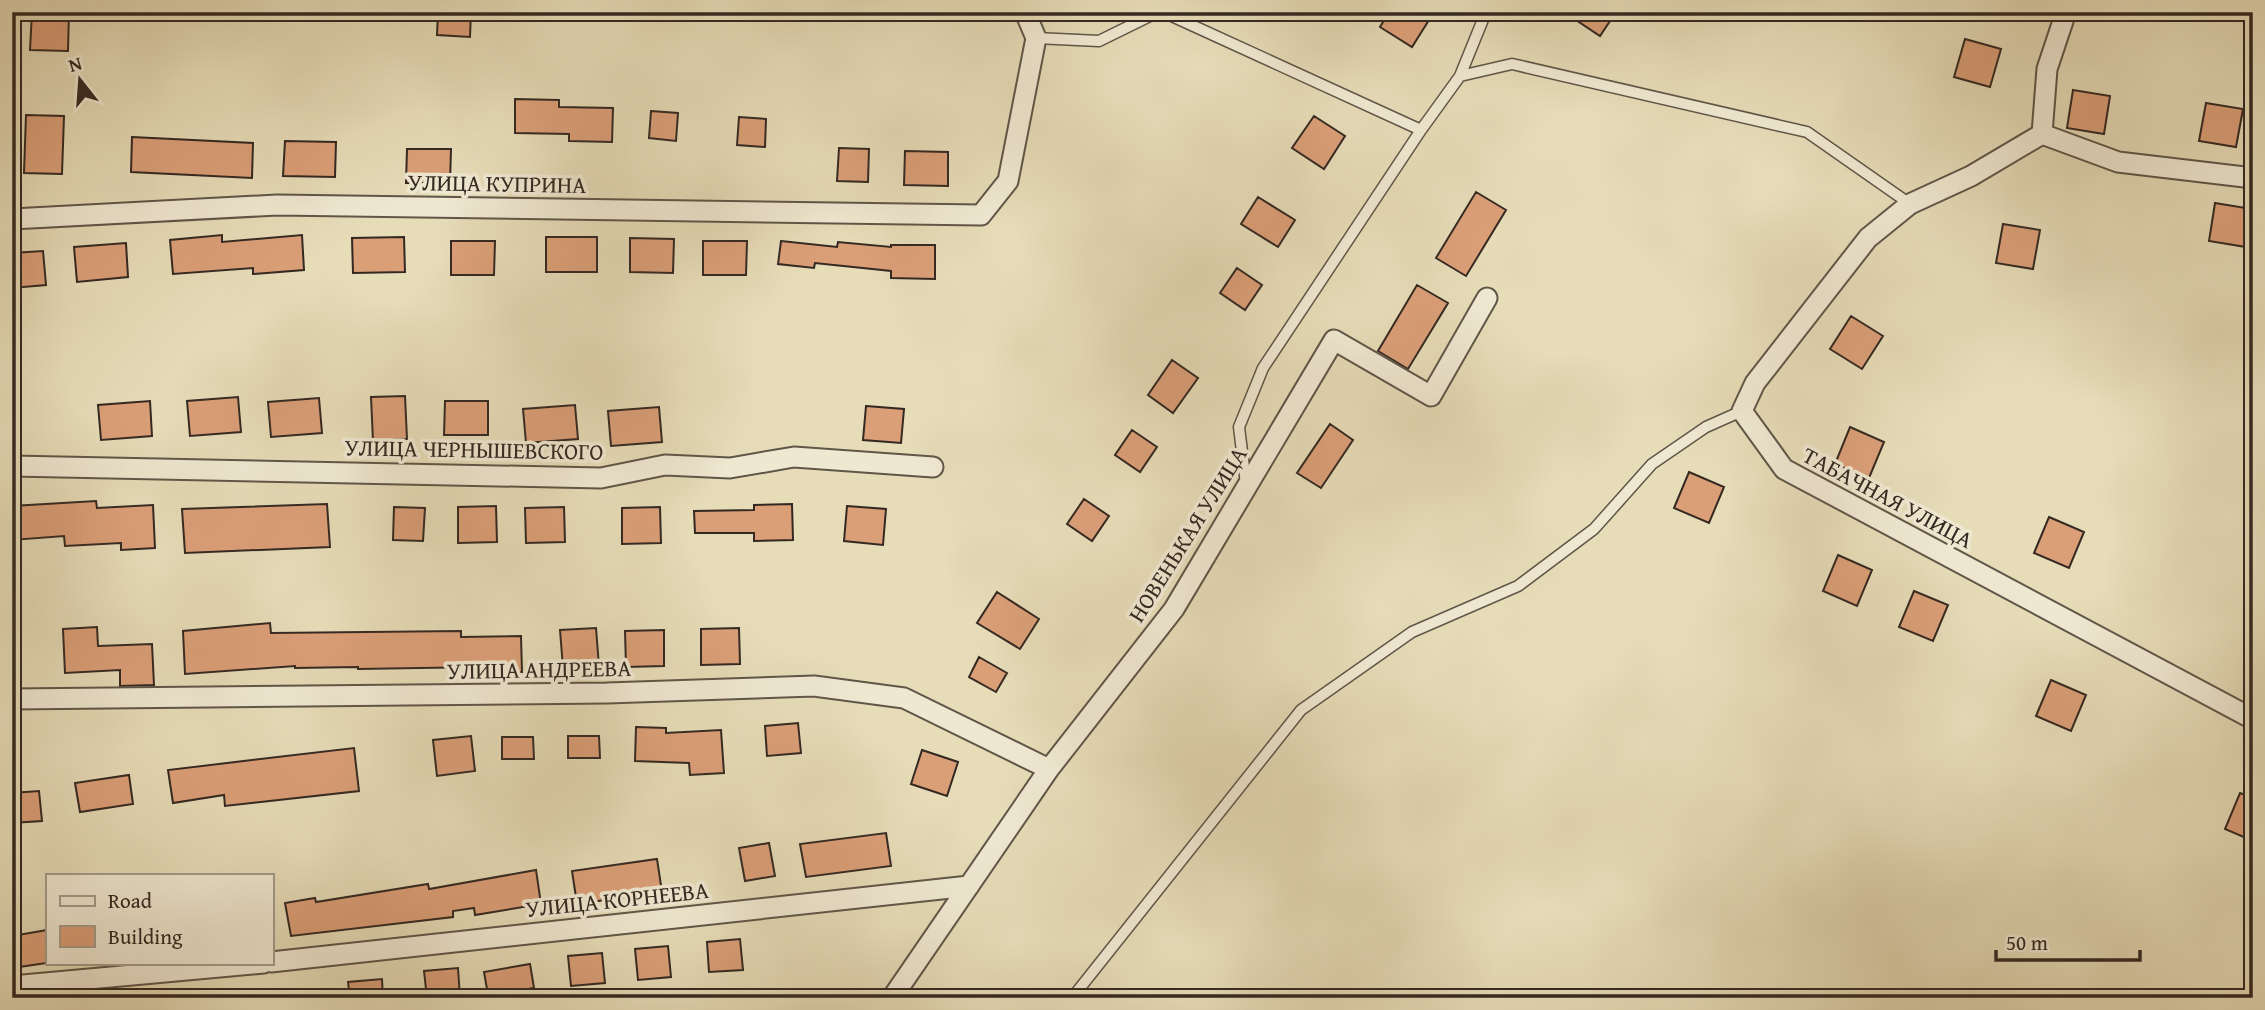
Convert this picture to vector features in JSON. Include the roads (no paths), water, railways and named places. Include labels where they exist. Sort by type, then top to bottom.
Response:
[{"type":"street","points":[[1025,12],[1036,38]]},
{"type":"street","points":[[2042,134],[2047,69],[2066,12]]},
{"type":"street","name":"УЛИЦА КУПРИНА","points":[[12,219],[277,205],[981,215],[1008,181],[1036,38]]},
{"type":"street","points":[[2042,134],[2118,162],[2253,178]]},
{"type":"street","points":[[1742,411],[1755,383],[1868,238],[1910,204],[1971,176],[2042,134]]},
{"type":"street","name":"НОВЕНЬКАЯ УЛИЦА","points":[[891,998],[1049,769],[1174,609],[1334,340],[1431,396],[1487,298]]},
{"type":"street","name":"ТАБАЧНАЯ УЛИЦА","points":[[1742,411],[1784,469],[2253,719]]},
{"type":"street","name":"УЛИЦА ЧЕРНЫШЕВСКОГО","points":[[12,466],[601,478],[665,465],[730,468],[794,457],[933,467]]},
{"type":"street","name":"УЛИЦА АНДРЕЕВА","points":[[12,699],[607,693],[814,686],[904,698],[1049,769]]},
{"type":"street","name":"УЛИЦА КОРНЕЕВА","points":[[273,962],[969,886]]},
{"type":"street","points":[[12,986],[253,964]]},
{"type":"lane","points":[[1036,38],[1099,41],[1160,12],[1421,130]]},
{"type":"lane","points":[[1246,487],[1239,428],[1263,368],[1421,130],[1460,76],[1486,12]]},
{"type":"lane","points":[[1460,76],[1511,64],[1807,132],[1910,204]]},
{"type":"lane","points":[[1072,998],[1301,710],[1412,632],[1518,586],[1594,528],[1652,464],[1706,427],[1742,411]]}]
